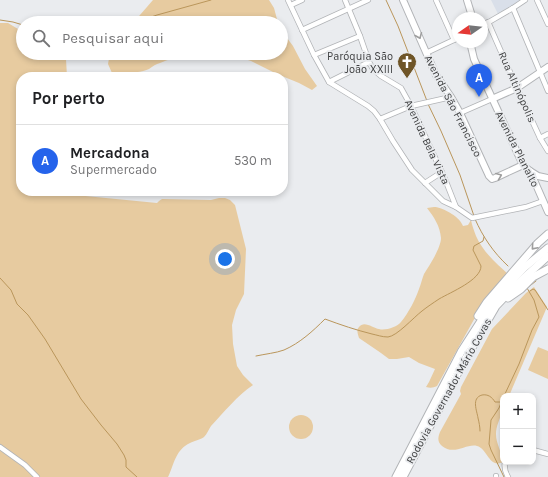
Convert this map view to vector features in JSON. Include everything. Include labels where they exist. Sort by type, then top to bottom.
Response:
[{"type":"main road","points":[[515,282],[527,270],[538,243],[548,234]]},
{"type":"main road","name":"Rodovia Governador Mário Covas","points":[[396,477],[461,352],[490,307],[548,248]]},
{"type":"main road","name":"Rodovia Governador Mário Covas","points":[[527,270],[548,256]]},
{"type":"main road","points":[[527,270],[548,269]]},
{"type":"main road","name":"Rodovia Governador Mário Covas","points":[[403,477],[463,363],[496,306],[515,282]]},
{"type":"street","points":[[288,0],[314,55],[329,82],[374,111],[412,170],[443,200],[472,218],[526,207],[543,201]]},
{"type":"street","points":[[291,6],[302,0]]},
{"type":"street","name":"Avenida Bela Vista","points":[[345,0],[369,62],[373,69],[381,76],[401,88],[442,172],[456,207]]},
{"type":"street","points":[[302,30],[365,0]]},
{"type":"street","name":"Avenida São Francisco","points":[[404,0],[436,75],[460,113],[489,176],[492,179],[523,165]]},
{"type":"street","points":[[436,0],[452,31]]},
{"type":"street","points":[[467,0],[470,12]]},
{"type":"street","points":[[488,22],[525,0]]},
{"type":"street","points":[[538,0],[548,24]]},
{"type":"street","points":[[513,8],[548,91]]},
{"type":"street","name":"Rua Altinópolis","points":[[488,22],[540,138],[548,151]]},
{"type":"street","points":[[314,55],[360,36]]},
{"type":"street","points":[[426,53],[452,41]]},
{"type":"street","name":"Avenida Planalto","points":[[472,48],[474,58],[492,99],[523,165],[530,171],[548,212]]},
{"type":"street","points":[[329,82],[369,62]]},
{"type":"street","points":[[460,113],[517,88],[548,67]]},
{"type":"street","points":[[380,119],[411,106],[451,97]]},
{"type":"street","points":[[540,138],[548,134]]},
{"type":"street","points":[[530,171],[538,176],[547,178]]},
{"type":"street","points":[[425,183],[442,172]]},
{"type":"street","points":[[535,182],[537,180],[547,178]]},
{"type":"street","points":[[0,446],[25,465],[37,477]]},
{"type":"street","points":[[536,451],[548,454]]},
{"type":"street","points":[[505,465],[508,477]]},
{"type":"shaded area","points":[[153,0],[269,0],[274,8],[276,16],[139,16]]},
{"type":"shaded area","points":[[491,0],[521,0],[498,14]]},
{"type":"shaded area","points":[[0,23],[8,23],[16,28],[16,60],[66,60],[67,72],[16,72],[16,196],[85,196],[157,203],[162,199],[211,200],[225,198],[230,200],[235,205],[246,249],[244,294],[236,310],[232,325],[233,344],[237,366],[243,375],[253,385],[226,410],[211,426],[204,437],[190,443],[182,449],[176,456],[168,477],[0,477]]},
{"type":"shaded area","points":[[288,39],[305,69],[317,86],[312,90],[288,78],[288,72],[273,72],[248,60],[288,60]]},
{"type":"shaded area","points":[[109,60],[169,60],[149,69],[136,72],[112,72],[108,64]]},
{"type":"shaded area","points":[[427,208],[440,208],[452,214],[461,222],[463,226],[468,225],[471,220],[476,236],[482,247],[509,275],[482,305],[437,386],[430,388],[426,387],[435,369],[419,363],[409,357],[389,359],[359,338],[357,331],[363,324],[382,329],[391,328],[401,322],[412,306],[424,274],[439,247],[441,238],[438,226]]},
{"type":"shaded area","points":[[534,287],[547,307],[510,393],[500,393],[500,416],[496,434],[500,452],[500,463],[495,463],[492,461],[481,448],[477,446],[469,446],[456,450],[447,449],[439,443],[438,438],[461,394],[461,387],[492,329],[526,293]]},
{"type":"shaded area","points":[[538,347],[548,351],[548,379],[528,370]]},
{"type":"shaded area","points":[[301,415],[310,418],[313,427],[310,436],[301,439],[292,436],[289,427],[292,418]]},
{"type":"waterway","points":[[154,16],[211,0]]},
{"type":"waterway","points":[[386,0],[398,26],[427,101]]},
{"type":"waterway","points":[[0,20],[16,23]]},
{"type":"waterway","points":[[428,104],[460,175],[474,216]]},
{"type":"waterway","points":[[475,219],[489,244],[508,266]]},
{"type":"waterway","points":[[256,356],[278,352],[290,347],[306,336],[325,319],[386,337],[396,334],[428,306],[471,281],[476,276],[480,271],[481,266],[473,250],[474,246],[483,241],[484,237]]},
{"type":"waterway","points":[[0,278],[11,290],[17,304],[28,315],[45,339],[81,399],[117,444],[126,460],[126,467],[137,477]]},
{"type":"waterway","points":[[505,393],[539,317],[534,300],[527,288],[536,281]]},
{"type":"waterway","points":[[530,291],[533,289],[535,290],[548,310]]},
{"type":"waterway","points":[[480,431],[476,405],[477,399],[482,395],[488,395],[495,402],[500,402]]},
{"type":"waterway","points":[[500,406],[491,420],[489,444],[504,477]]},
{"type":"place","name":"Paróquia São João XXIII","points":[[407,79]]},
{"type":"place","name":"Mercadona","points":[[479,97]]}]
